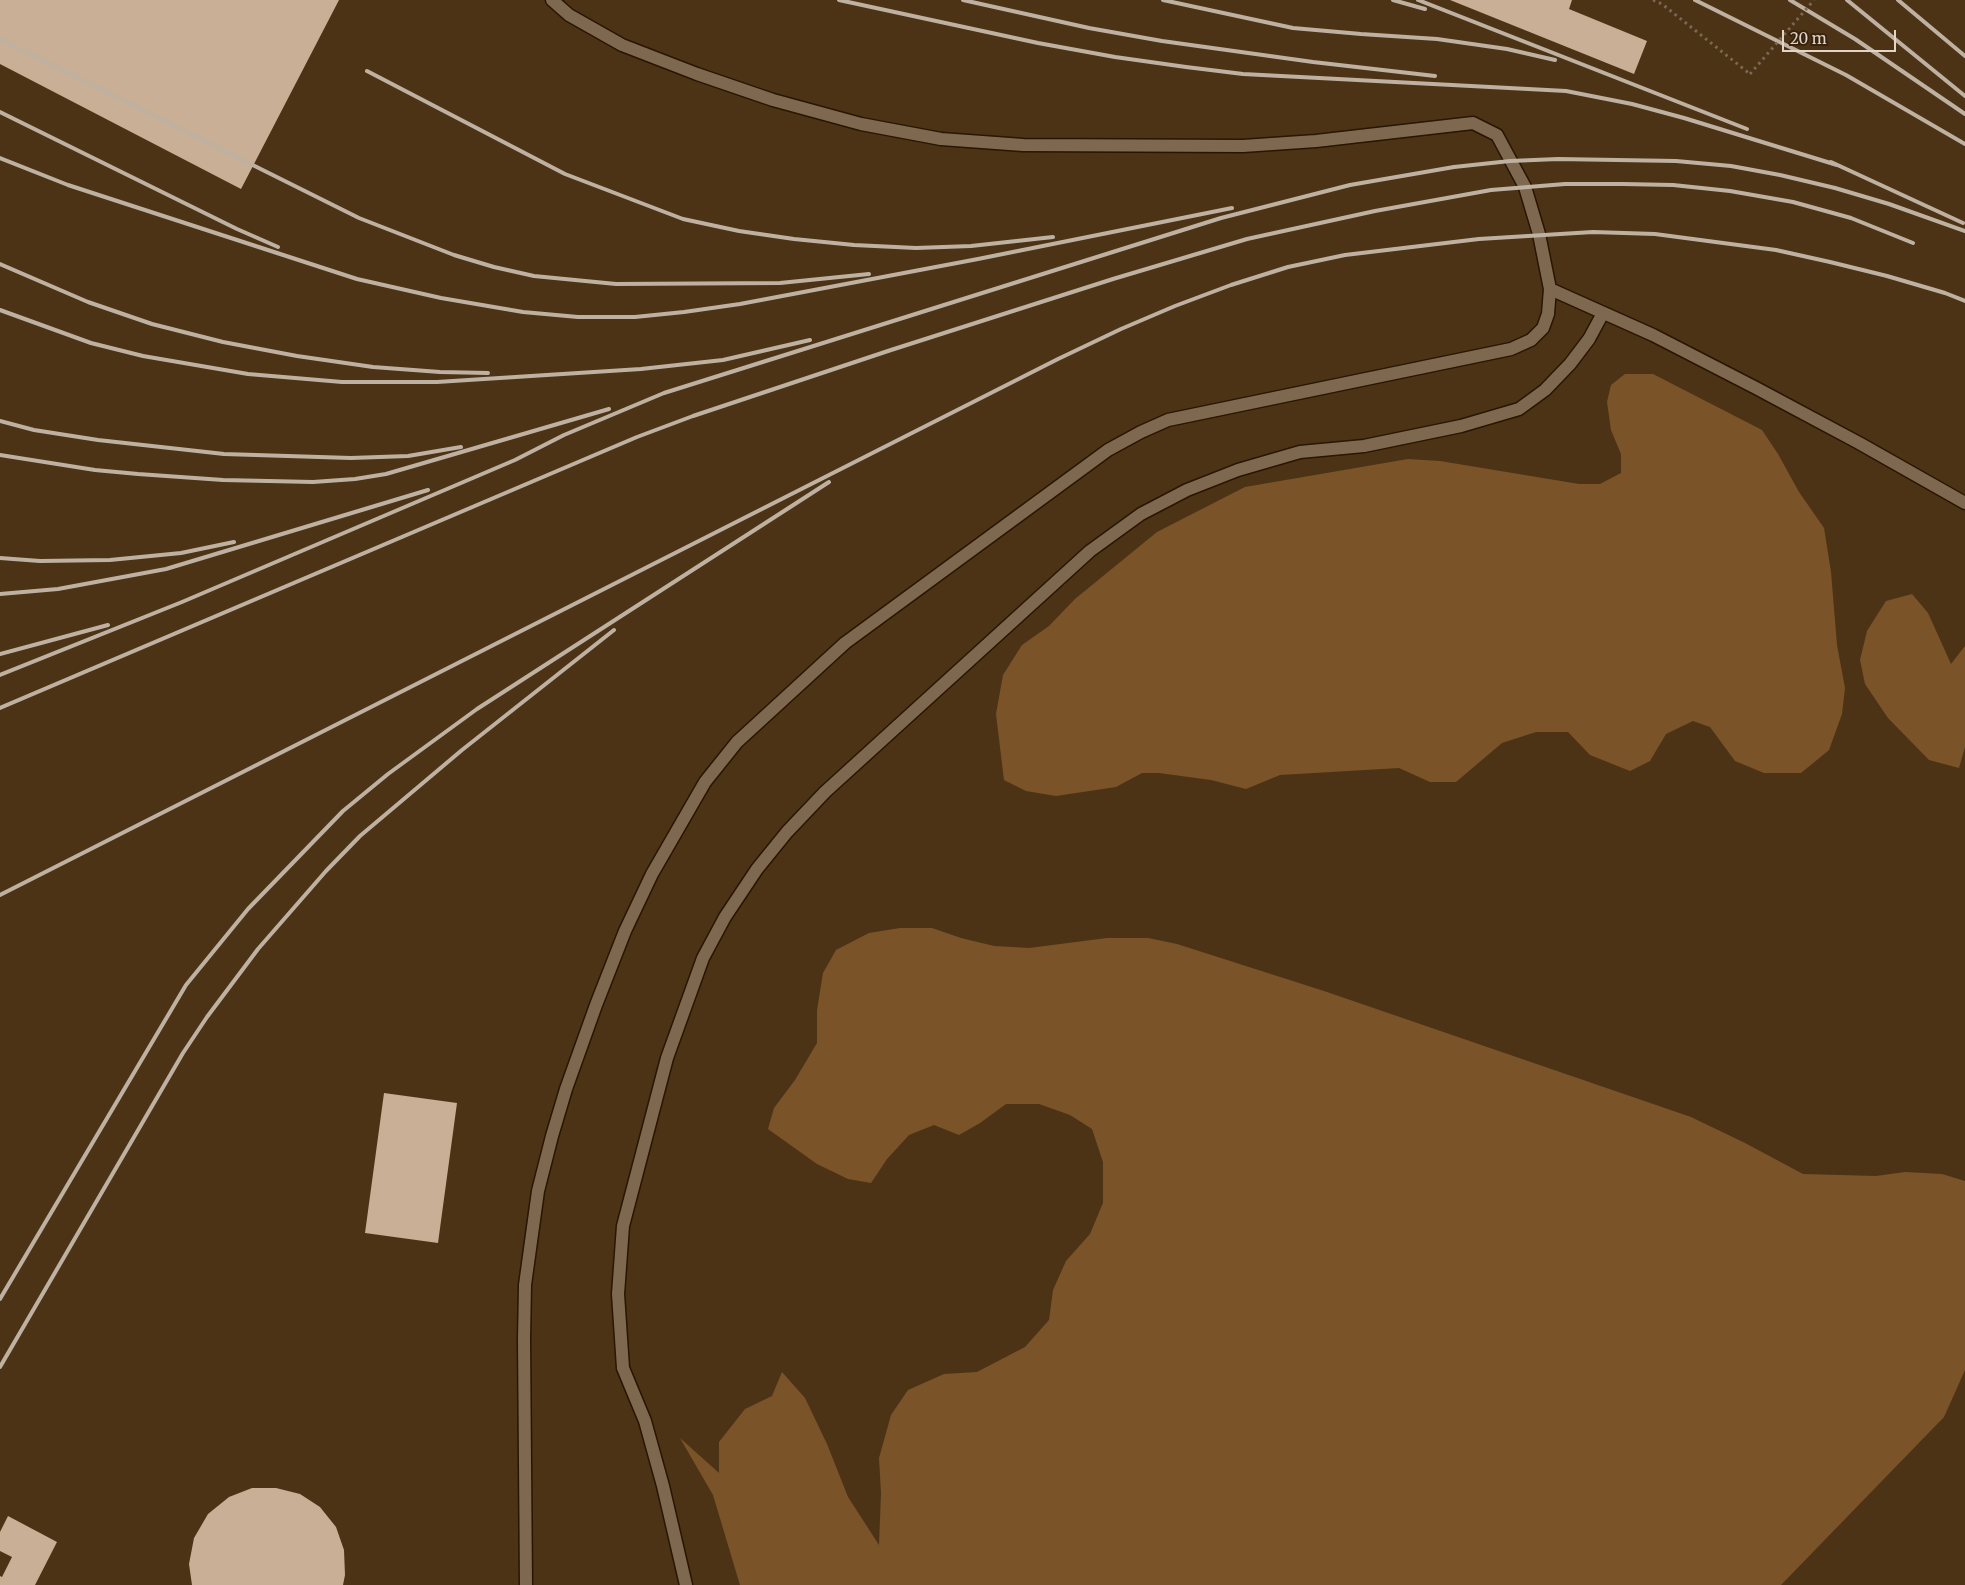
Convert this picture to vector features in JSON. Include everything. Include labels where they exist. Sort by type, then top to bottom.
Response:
[{"type":"lane","points":[[526,1585],[525,1285],[538,1191],[566,1089],[625,931],[648,882],[705,782],[737,742],[845,643],[1108,450],[1168,420],[1511,349],[1530,340],[1543,328],[1548,314],[1550,289],[1539,234],[1525,187],[1496,135],[1473,123],[1316,141],[1243,146],[1023,145],[942,139],[861,124],[774,100],[697,74],[622,45],[569,15],[552,0]]},
{"type":"lane","points":[[1550,289],[1653,335],[1756,388],[1965,503]]},
{"type":"lane","points":[[686,1585],[663,1486],[645,1421],[624,1368],[618,1294],[624,1226],[667,1058],[703,958],[725,918],[757,869],[787,832],[825,792],[1090,552],[1141,514],[1187,490],[1238,470],[1300,452],[1364,446],[1461,426],[1519,409],[1546,390],[1570,364],[1589,339],[1603,313]]},
{"type":"path","points":[[1653,0],[1662,4],[1750,74],[1814,0]]},
{"type":"shaded area","points":[[0,0],[1965,0],[1965,1585],[0,1585]]},
{"type":"shaded area","points":[[1625,374],[1653,374],[1762,430],[1799,492],[1824,528],[1831,572],[1837,645],[1845,688],[1842,714],[1829,750],[1801,773],[1764,773],[1735,761],[1710,727],[1693,721],[1666,734],[1650,761],[1630,771],[1590,755],[1568,732],[1536,732],[1502,743],[1456,782],[1430,782],[1399,768],[1280,775],[1246,789],[1211,780],[1159,773],[1142,773],[1116,787],[1056,796],[1026,791],[1004,780],[996,714],[1003,675],[1022,645],[1049,626],[1075,599],[1157,532],[1245,487],[1408,459],[1440,461],[1579,484],[1600,484],[1621,473],[1621,454],[1611,430],[1607,402],[1611,385]]},
{"type":"shaded area","points":[[1912,594],[1928,613],[1951,664],[1965,646],[1965,747],[1959,768],[1929,760],[1888,718],[1865,684],[1860,660],[1867,631],[1886,601]]},
{"type":"shaded area","points":[[900,928],[932,928],[961,938],[994,946],[1029,948],[1107,938],[1148,938],[1177,944],[1324,991],[1691,1117],[1803,1174],[1876,1176],[1905,1172],[1942,1174],[1965,1181],[1965,1370],[1944,1417],[1781,1585],[740,1585],[713,1495],[680,1438],[719,1473],[719,1442],[745,1409],[772,1396],[782,1372],[805,1398],[827,1444],[848,1497],[879,1545],[881,1493],[879,1458],[891,1415],[908,1390],[944,1374],[977,1372],[1025,1347],[1049,1320],[1053,1290],[1066,1261],[1090,1234],[1103,1203],[1103,1162],[1092,1129],[1070,1115],[1039,1104],[1006,1104],[980,1123],[959,1135],[934,1125],[909,1135],[887,1159],[871,1183],[848,1179],[817,1164],[768,1129],[774,1108],[795,1080],[817,1043],[817,1010],[823,973],[836,950],[869,933]]},
{"type":"building","points":[[0,0],[339,0],[241,189],[0,64]]},
{"type":"building","points":[[1450,0],[1572,0],[1569,9],[1647,41],[1634,74]]},
{"type":"building","points":[[384,1093],[457,1103],[438,1243],[365,1233]]},
{"type":"building","points":[[252,1488],[276,1488],[300,1494],[320,1507],[336,1527],[344,1550],[345,1575],[343,1585],[192,1585],[189,1564],[194,1538],[208,1514],[229,1497]]},
{"type":"building","points":[[8,1516],[57,1542],[35,1585],[0,1585],[0,1576],[2,1577],[12,1557],[0,1551],[0,1532]]},
{"type":"railway","points":[[839,0],[1038,43],[1186,67],[1243,74],[1566,91],[1632,104],[1684,118],[1837,165]]},
{"type":"railway","points":[[963,0],[1089,28],[1162,41],[1313,62],[1435,76]]},
{"type":"railway","points":[[1163,0],[1293,28],[1437,39],[1507,49],[1555,60]]},
{"type":"railway","points":[[1393,0],[1425,9]]},
{"type":"railway","points":[[1418,0],[1747,129]]},
{"type":"railway","points":[[1695,0],[1846,75],[1965,144]]},
{"type":"railway","points":[[1790,0],[1855,39],[1965,114]]},
{"type":"railway","points":[[1847,0],[1965,96]]},
{"type":"railway","points":[[1898,0],[1965,56]]},
{"type":"railway","points":[[0,39],[359,218],[454,255],[494,267],[534,276],[616,284],[780,283],[869,274]]},
{"type":"railway","points":[[367,71],[565,174],[683,219],[739,231],[854,245],[916,248],[971,246],[1053,237]]},
{"type":"railway","points":[[0,112],[237,229],[278,247]]},
{"type":"railway","points":[[0,158],[68,185],[357,279],[441,298],[523,312],[578,317],[635,317],[740,304],[1232,208]]},
{"type":"railway","points":[[0,675],[182,602],[515,460],[564,435],[664,393],[1221,218],[1350,185],[1454,167],[1510,161],[1558,159],[1676,161],[1731,166],[1835,188],[1889,204],[1965,231]]},
{"type":"railway","points":[[1831,162],[1963,223]]},
{"type":"railway","points":[[0,708],[637,437],[693,416],[891,350],[1113,279],[1247,239],[1375,211],[1491,190],[1565,184],[1623,184],[1673,185],[1730,191],[1793,202],[1851,218],[1913,243]]},
{"type":"railway","points":[[0,895],[1058,359],[1175,306],[1231,285],[1288,267],[1345,255],[1479,239],[1593,232],[1655,234],[1776,250],[1887,276],[1945,293],[1965,301]]},
{"type":"railway","points":[[0,264],[88,302],[152,324],[223,342],[297,356],[373,367],[440,372],[488,373]]},
{"type":"railway","points":[[0,310],[91,343],[143,356],[248,374],[342,382],[437,382],[641,369],[723,360],[810,340]]},
{"type":"railway","points":[[0,455],[95,470],[223,480],[313,482],[355,479],[386,474],[609,409]]},
{"type":"railway","points":[[0,421],[34,430],[98,440],[224,454],[351,458],[408,456],[461,447]]},
{"type":"railway","points":[[0,1299],[186,985],[248,909],[343,811],[388,774],[477,709],[829,482]]},
{"type":"railway","points":[[0,594],[58,589],[166,569],[428,490]]},
{"type":"railway","points":[[0,558],[40,561],[110,560],[181,553],[234,542]]},
{"type":"railway","points":[[0,654],[108,625]]},
{"type":"railway","points":[[0,1367],[183,1053],[207,1017],[258,949],[326,871],[360,836],[462,750],[614,630]]}]
